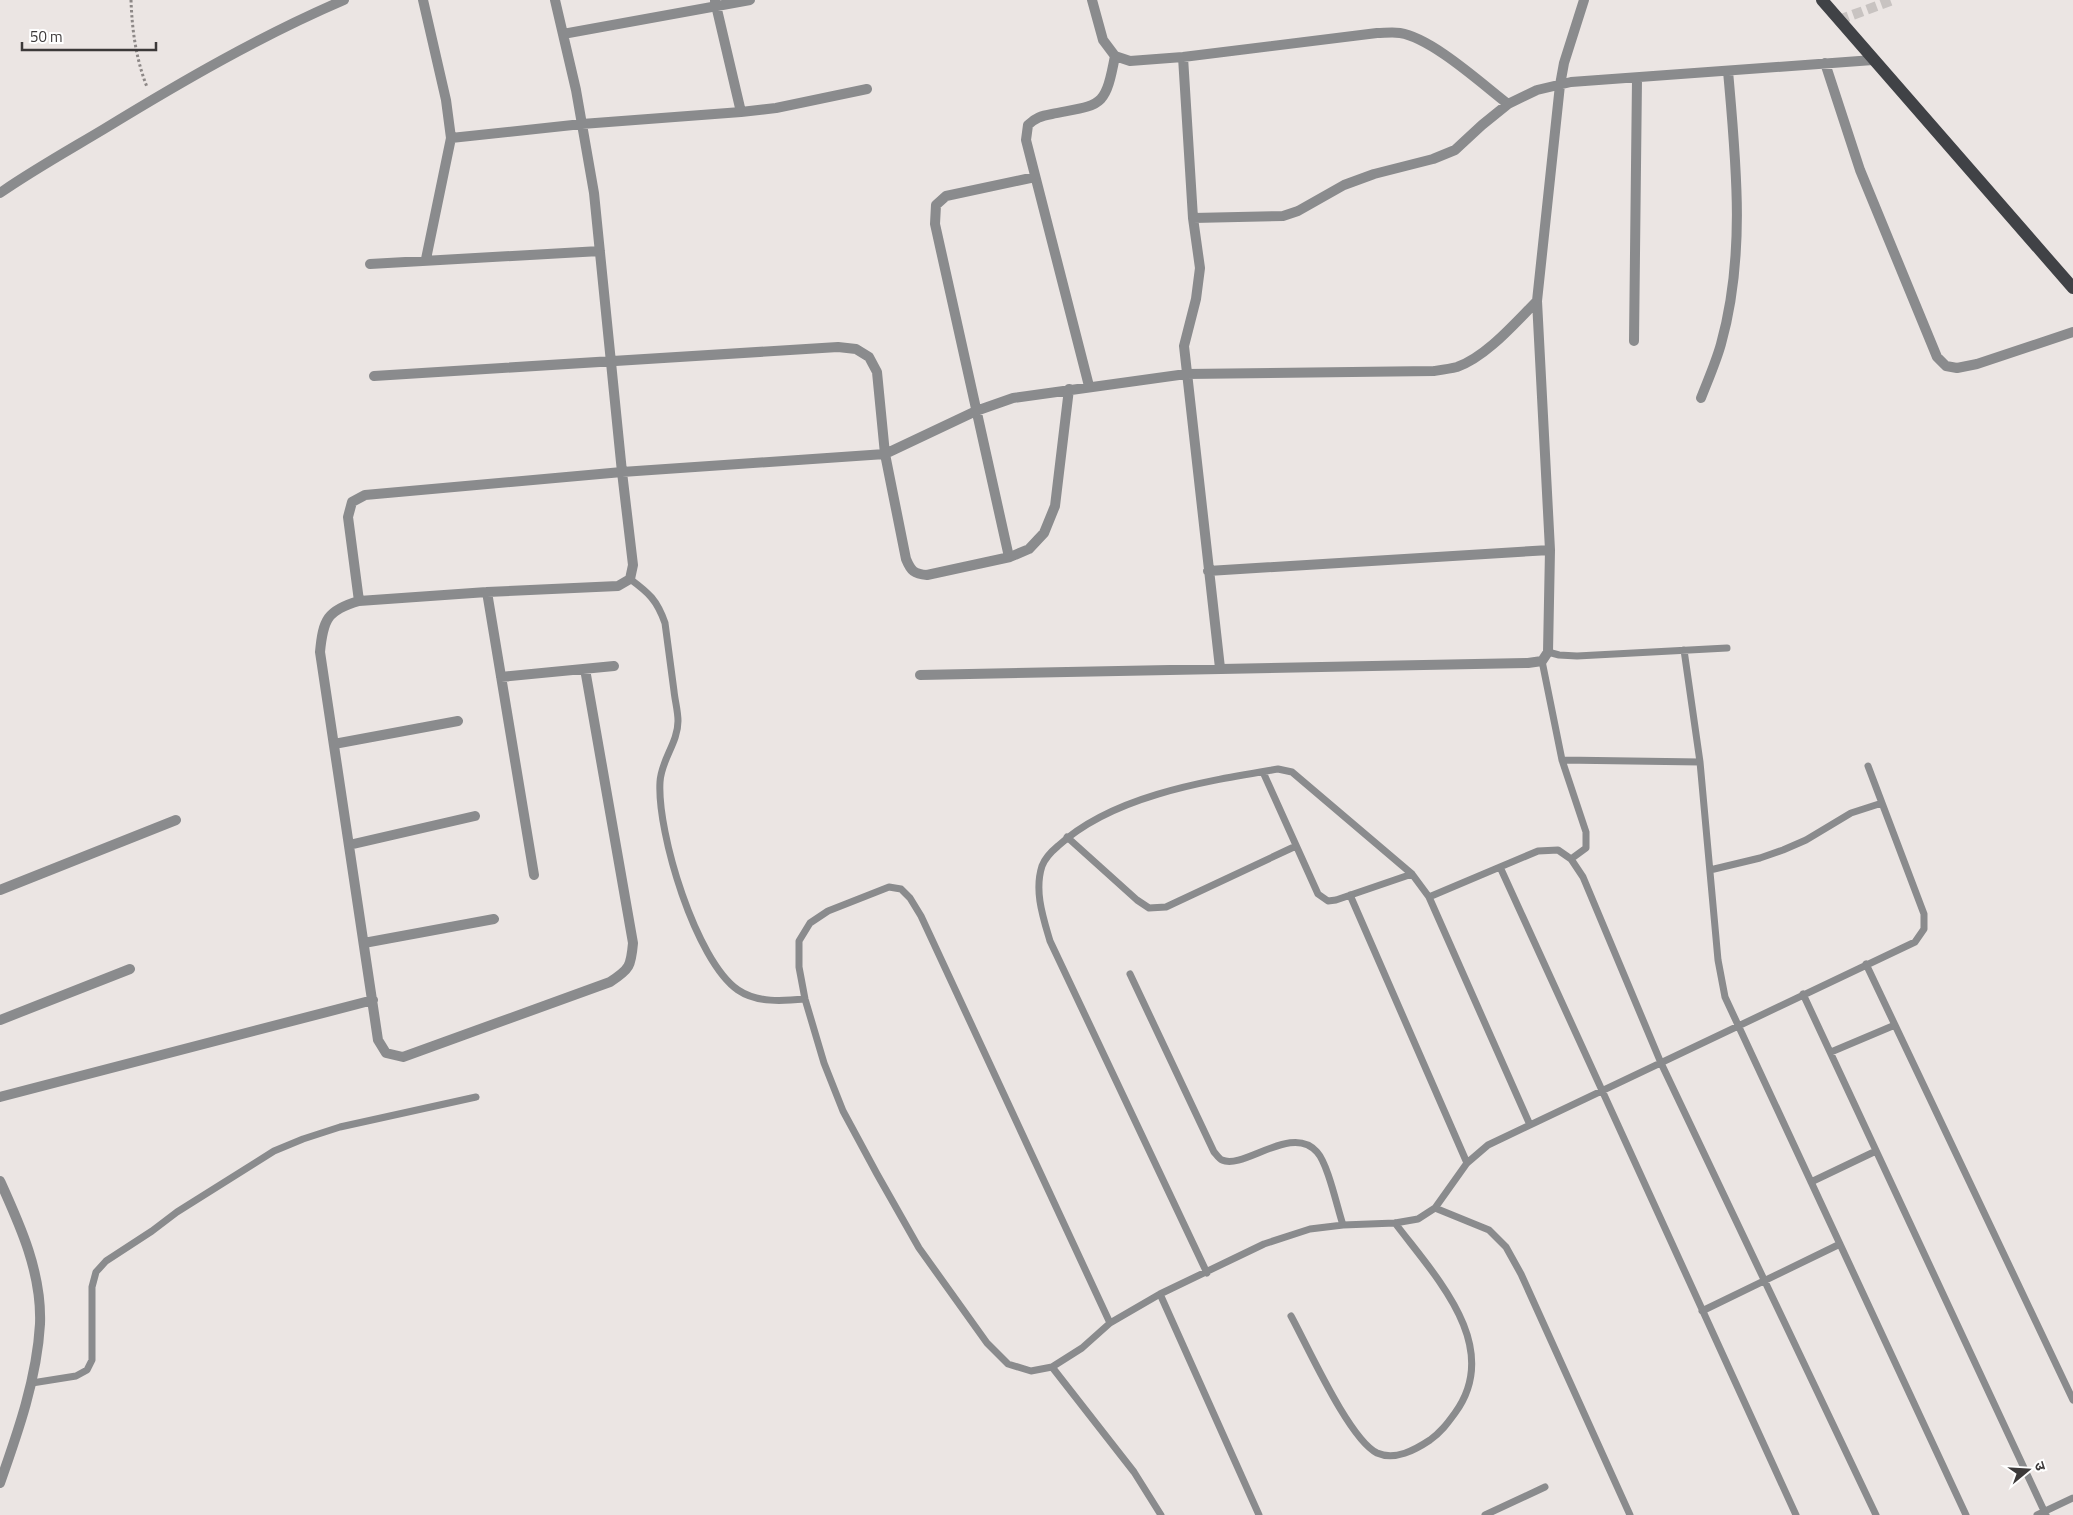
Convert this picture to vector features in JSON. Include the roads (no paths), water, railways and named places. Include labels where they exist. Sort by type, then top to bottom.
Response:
[{"type":"main road","points":[[1822,0],[2073,288]]},
{"type":"street","points":[[0,193],[152,100],[306,16],[344,0]]},
{"type":"street","points":[[423,0],[446,100],[451,138],[426,259]]},
{"type":"street","points":[[555,0],[582,124],[594,193],[633,565],[630,578],[618,586],[488,592],[359,601],[343,606],[328,616],[322,629],[320,652],[378,1040],[386,1053],[403,1057],[610,982],[626,972],[631,960],[632,943],[585,669]]},
{"type":"street","points":[[563,34],[716,3],[750,0]]},
{"type":"street","points":[[1092,0],[1103,40],[1115,56],[1130,61],[1183,57],[1377,33],[1401,33],[1420,40],[1447,57],[1508,104]]},
{"type":"street","points":[[920,675],[1528,663],[1545,656],[1550,550],[1537,301],[1560,85],[1566,55],[1584,0]]},
{"type":"street","points":[[716,3],[742,112]]},
{"type":"street","points":[[1089,386],[1026,140],[1028,125],[1035,118],[1091,106],[1101,100],[1109,88],[1115,56]]},
{"type":"street","points":[[1183,57],[1193,218],[1200,268],[1196,299],[1184,346],[1220,668]]},
{"type":"street","points":[[1193,218],[1283,216],[1344,185],[1374,174],[1434,159],[1455,150],[1508,104],[1537,90],[1570,82],[1873,60]]},
{"type":"street","points":[[1825,63],[1860,170],[1937,357],[1946,366],[1957,368],[1977,364],[2073,332]]},
{"type":"street","points":[[1701,398],[1721,344],[1733,282],[1738,218],[1735,149],[1728,71]]},
{"type":"street","points":[[1634,342],[1637,78]]},
{"type":"street","points":[[451,138],[582,124],[776,108],[867,89]]},
{"type":"street","points":[[1009,557],[935,224],[936,205],[946,196],[1035,177]]},
{"type":"street","points":[[370,264],[426,259],[600,250]]},
{"type":"street","points":[[359,601],[348,517],[352,502],[365,495],[622,472],[885,454],[976,411],[1013,398],[1186,374],[1434,371],[1456,367],[1473,359],[1537,301]]},
{"type":"street","points":[[374,376],[838,347],[856,349],[869,357],[877,372],[885,454],[906,559],[911,570],[916,574],[927,574],[1009,557],[1029,548],[1044,533],[1055,506],[1070,389]]},
{"type":"street","points":[[1208,570],[1550,550]]},
{"type":"street","points":[[488,592],[534,876]]},
{"type":"street","points":[[501,677],[614,666]]},
{"type":"street","points":[[334,744],[458,721]]},
{"type":"street","points":[[349,845],[475,816]]},
{"type":"street","points":[[0,890],[176,820]]},
{"type":"street","points":[[364,943],[494,919]]},
{"type":"street","points":[[0,1020],[130,969]]},
{"type":"street","points":[[0,1097],[373,1000]]},
{"type":"street","points":[[0,1181],[22,1230],[36,1285],[40,1323],[32,1383],[4,1463],[0,1483]]},
{"type":"lane","points":[[630,578],[651,594],[665,624],[678,721],[676,739],[666,757],[660,780],[660,802],[664,832],[688,911],[707,951],[724,978],[740,991],[759,998],[779,1001],[805,999]]},
{"type":"lane","points":[[1571,859],[1586,848],[1586,832],[1562,760],[1545,656],[1727,648]]},
{"type":"lane","points":[[1684,650],[1700,762],[1718,960],[1725,997],[1966,1515]]},
{"type":"lane","points":[[1562,760],[1700,762]]},
{"type":"lane","points":[[1110,1323],[925,925],[910,898],[901,889],[889,887],[828,911],[810,923],[799,941],[799,967],[805,999],[824,1063],[843,1111],[919,1248],[986,1343],[1008,1364],[1030,1371],[1052,1367],[1082,1348],[1110,1323],[1160,1294],[1264,1244],[1310,1229],[1343,1225],[1395,1223],[1418,1219],[1435,1208],[1466,1163],[1488,1145],[1915,942],[1924,929],[1924,914],[1868,766]]},
{"type":"lane","points":[[1207,1273],[1050,941],[1040,910],[1039,886],[1042,866],[1050,853],[1067,837],[1088,823],[1176,788],[1278,769],[1292,772],[1412,874],[1429,897],[1530,1125]]},
{"type":"lane","points":[[1263,772],[1318,894],[1328,901],[1412,874]]},
{"type":"lane","points":[[1710,870],[1760,858],[1783,850],[1806,840],[1851,813],[1882,803]]},
{"type":"lane","points":[[1067,837],[1149,908],[1166,907],[1296,846]]},
{"type":"lane","points":[[1429,897],[1538,851],[1558,850],[1571,859],[1583,877],[1660,1063],[1876,1515]]},
{"type":"lane","points":[[1500,867],[1796,1515]]},
{"type":"lane","points":[[1350,895],[1466,1163]]},
{"type":"lane","points":[[1866,964],[2073,1400]]},
{"type":"lane","points":[[1130,974],[1214,1152],[1222,1160],[1232,1161],[1289,1143],[1305,1143],[1317,1152],[1324,1164],[1343,1225]]},
{"type":"lane","points":[[1804,994],[2045,1513]]},
{"type":"lane","points":[[1830,1052],[1895,1025]]},
{"type":"lane","points":[[32,1383],[76,1376],[87,1370],[92,1360],[92,1286],[96,1272],[106,1261],[184,1207],[274,1151],[303,1139],[340,1127],[476,1097]]},
{"type":"lane","points":[[1811,1182],[1876,1151]]},
{"type":"lane","points":[[1435,1208],[1488,1230],[1506,1247],[1521,1274],[1630,1515]]},
{"type":"lane","points":[[1291,1316],[1348,1422],[1360,1440],[1377,1453],[1394,1456],[1416,1450],[1442,1431],[1464,1400],[1472,1372],[1471,1345],[1462,1320],[1445,1290],[1395,1223]]},
{"type":"lane","points":[[1702,1311],[1840,1244]]},
{"type":"lane","points":[[1160,1294],[1259,1515]]},
{"type":"lane","points":[[1052,1367],[1134,1472],[1161,1515]]},
{"type":"lane","points":[[1485,1515],[1545,1487]]},
{"type":"lane","points":[[2037,1515],[2045,1513],[2073,1498]]},
{"type":"tunnel","points":[[1839,20],[1893,0]]}]
